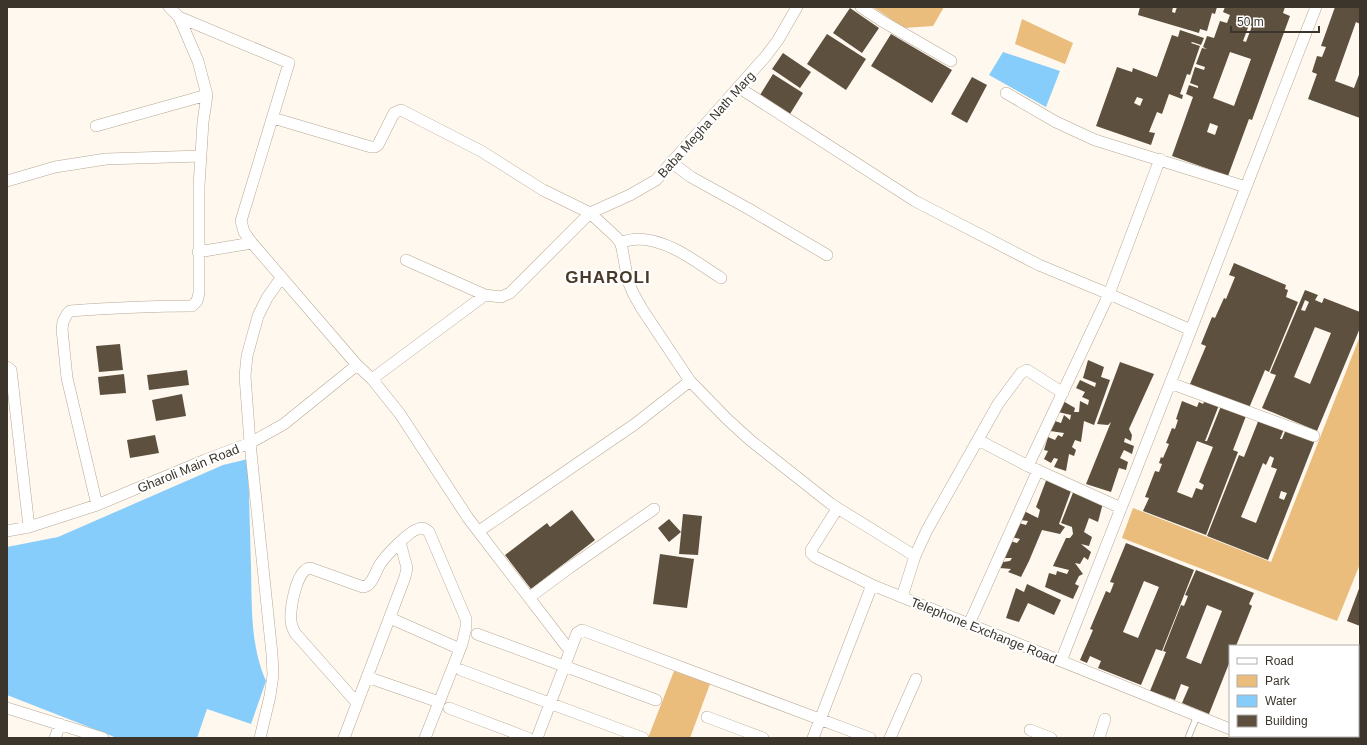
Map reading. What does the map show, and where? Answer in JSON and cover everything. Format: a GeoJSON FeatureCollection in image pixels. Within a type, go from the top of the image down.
{"type":"FeatureCollection","features":[{"type":"Feature","properties":{"kind":"street"},"geometry":{"type":"LineString","coordinates":[[97,505],[67,378],[63,322],[70,311],[151,306],[192,306],[197,301],[199,293],[199,186],[203,122],[207,95],[198,61],[179,17],[170,7]]}},
{"type":"Feature","properties":{"kind":"street","name":"Baba Megha Nath Marg"},"geometry":{"type":"LineString","coordinates":[[484,295],[501,297],[510,293],[590,213],[656,180],[774,46],[797,7]]}},
{"type":"Feature","properties":{"kind":"street"},"geometry":{"type":"LineString","coordinates":[[861,7],[882,21],[951,61]]}},
{"type":"Feature","properties":{"kind":"street"},"geometry":{"type":"LineString","coordinates":[[1061,661],[1316,7]]}},
{"type":"Feature","properties":{"kind":"street"},"geometry":{"type":"LineString","coordinates":[[179,17],[289,62],[241,221],[244,232],[281,278],[357,365],[372,379],[400,414],[468,518],[570,651]]}},
{"type":"Feature","properties":{"kind":"street"},"geometry":{"type":"LineString","coordinates":[[738,87],[915,201],[1039,265],[1191,330]]}},
{"type":"Feature","properties":{"kind":"street"},"geometry":{"type":"LineString","coordinates":[[1006,93],[1056,122],[1095,140],[1246,187]]}},
{"type":"Feature","properties":{"kind":"street"},"geometry":{"type":"LineString","coordinates":[[96,126],[207,95]]}},
{"type":"Feature","properties":{"kind":"street"},"geometry":{"type":"LineString","coordinates":[[273,118],[375,147],[378,145],[394,113],[397,110],[401,110],[481,151],[544,190],[590,213],[620,242],[628,281],[633,293],[690,381],[750,440],[837,509],[915,556]]}},
{"type":"Feature","properties":{"kind":"street"},"geometry":{"type":"LineString","coordinates":[[7,181],[55,167],[106,159],[201,156]]}},
{"type":"Feature","properties":{"kind":"street"},"geometry":{"type":"LineString","coordinates":[[969,624],[1063,393],[1109,294],[1160,159]]}},
{"type":"Feature","properties":{"kind":"street"},"geometry":{"type":"LineString","coordinates":[[671,162],[691,177],[827,255]]}},
{"type":"Feature","properties":{"kind":"street"},"geometry":{"type":"LineString","coordinates":[[620,242],[638,239],[656,242],[673,248],[721,278]]}},
{"type":"Feature","properties":{"kind":"street"},"geometry":{"type":"LineString","coordinates":[[198,252],[252,243]]}},
{"type":"Feature","properties":{"kind":"street"},"geometry":{"type":"LineString","coordinates":[[372,379],[484,295],[406,260]]}},
{"type":"Feature","properties":{"kind":"street","name":"Gharoli Main Road"},"geometry":{"type":"LineString","coordinates":[[7,531],[29,527],[97,505],[250,442],[246,376],[247,356],[258,316],[267,298],[281,278]]}},
{"type":"Feature","properties":{"kind":"street"},"geometry":{"type":"LineString","coordinates":[[260,738],[270,696],[273,675],[250,442],[284,424],[357,365]]}},
{"type":"Feature","properties":{"kind":"street"},"geometry":{"type":"LineString","coordinates":[[7,367],[11,370],[29,527]]}},
{"type":"Feature","properties":{"kind":"street"},"geometry":{"type":"LineString","coordinates":[[902,597],[915,556],[927,530],[998,404],[1024,371],[1027,370],[1063,393]]}},
{"type":"Feature","properties":{"kind":"street"},"geometry":{"type":"LineString","coordinates":[[479,531],[634,424],[690,381]]}},
{"type":"Feature","properties":{"kind":"street"},"geometry":{"type":"LineString","coordinates":[[1170,383],[1314,436]]}},
{"type":"Feature","properties":{"kind":"street"},"geometry":{"type":"LineString","coordinates":[[978,440],[1033,468],[1121,508]]}},
{"type":"Feature","properties":{"kind":"street"},"geometry":{"type":"LineString","coordinates":[[530,597],[654,509]]}},
{"type":"Feature","properties":{"kind":"street","name":"Telephone Exchange Road"},"geometry":{"type":"LineString","coordinates":[[837,509],[811,550],[814,557],[872,585],[1229,729]]}},
{"type":"Feature","properties":{"kind":"street"},"geometry":{"type":"LineString","coordinates":[[357,703],[295,633],[291,623],[291,608],[299,579],[303,572],[308,568],[316,569],[366,587],[370,584],[379,564],[400,542],[416,529],[425,529],[429,532],[466,619],[466,627],[460,649],[425,738]]}},
{"type":"Feature","properties":{"kind":"street"},"geometry":{"type":"LineString","coordinates":[[344,738],[406,573],[407,568],[400,542]]}},
{"type":"Feature","properties":{"kind":"street"},"geometry":{"type":"LineString","coordinates":[[813,738],[872,585]]}},
{"type":"Feature","properties":{"kind":"street"},"geometry":{"type":"LineString","coordinates":[[390,618],[460,649]]}},
{"type":"Feature","properties":{"kind":"street"},"geometry":{"type":"LineString","coordinates":[[537,738],[577,633],[582,630],[870,738]]}},
{"type":"Feature","properties":{"kind":"street"},"geometry":{"type":"LineString","coordinates":[[477,634],[656,700]]}},
{"type":"Feature","properties":{"kind":"street"},"geometry":{"type":"LineString","coordinates":[[461,670],[643,738]]}},
{"type":"Feature","properties":{"kind":"street"},"geometry":{"type":"LineString","coordinates":[[367,677],[439,702]]}},
{"type":"Feature","properties":{"kind":"street"},"geometry":{"type":"LineString","coordinates":[[890,738],[916,678]]}},
{"type":"Feature","properties":{"kind":"street"},"geometry":{"type":"LineString","coordinates":[[7,708],[103,738]]}},
{"type":"Feature","properties":{"kind":"street"},"geometry":{"type":"LineString","coordinates":[[449,708],[528,738]]}},
{"type":"Feature","properties":{"kind":"street"},"geometry":{"type":"LineString","coordinates":[[707,717],[763,738]]}},
{"type":"Feature","properties":{"kind":"street"},"geometry":{"type":"LineString","coordinates":[[1099,738],[1105,719]]}},
{"type":"Feature","properties":{"kind":"street"},"geometry":{"type":"LineString","coordinates":[[55,738],[60,724]]}},
{"type":"Feature","properties":{"kind":"street"},"geometry":{"type":"LineString","coordinates":[[1030,730],[1051,738]]}},
{"type":"Feature","properties":{"kind":"lane"},"geometry":{"type":"LineString","coordinates":[[1188,738],[1197,716]]}},
{"type":"Feature","properties":{"kind":"green space"},"geometry":{"type":"Polygon","coordinates":[[[873,7],[944,7],[933,26],[904,28],[873,7]]]}},
{"type":"Feature","properties":{"kind":"green space"},"geometry":{"type":"Polygon","coordinates":[[[1022,19],[1073,43],[1065,64],[1015,44],[1022,19]]]}},
{"type":"Feature","properties":{"kind":"green space"},"geometry":{"type":"Polygon","coordinates":[[[1360,336],[1360,564],[1337,621],[1122,538],[1133,508],[1271,562],[1360,336]]]}},
{"type":"Feature","properties":{"kind":"green space"},"geometry":{"type":"Polygon","coordinates":[[[674,671],[710,684],[690,738],[648,738],[674,671]]]}},
{"type":"Feature","properties":{"kind":"water"},"geometry":{"type":"Polygon","coordinates":[[[1003,52],[1060,71],[1046,107],[989,75],[1003,52]]]}},
{"type":"Feature","properties":{"kind":"water"},"geometry":{"type":"Polygon","coordinates":[[[248,459],[254,639],[266,681],[251,724],[207,709],[197,738],[117,738],[7,695],[7,547],[58,537],[223,465],[248,459]]]}},
{"type":"Feature","properties":{"kind":"building"},"geometry":{"type":"Polygon","coordinates":[[[1140,7],[1173,7],[1172,12],[1175,13],[1177,7],[1217,7],[1215,14],[1212,13],[1207,31],[1200,29],[1199,33],[1138,15],[1140,7]]]}},
{"type":"Feature","properties":{"kind":"building"},"geometry":{"type":"Polygon","coordinates":[[[1225,7],[1285,7],[1283,13],[1290,16],[1252,120],[1249,119],[1228,176],[1172,156],[1193,97],[1186,94],[1189,85],[1198,88],[1198,86],[1190,83],[1195,67],[1204,70],[1205,67],[1196,64],[1202,48],[1207,49],[1203,47],[1207,36],[1214,38],[1220,21],[1227,23],[1230,15],[1223,12],[1225,7]],[[1249,25],[1243,41],[1246,42],[1252,26],[1249,25]],[[1230,52],[1213,98],[1234,106],[1251,59],[1230,52]],[[1210,123],[1207,132],[1215,135],[1218,126],[1210,123]]]}},
{"type":"Feature","properties":{"kind":"building"},"geometry":{"type":"Polygon","coordinates":[[[1335,7],[1360,7],[1360,24],[1356,22],[1335,81],[1354,88],[1360,72],[1360,118],[1308,99],[1317,74],[1312,72],[1317,56],[1322,57],[1326,47],[1321,46],[1335,7]]]}},
{"type":"Feature","properties":{"kind":"building"},"geometry":{"type":"Polygon","coordinates":[[[850,8],[879,28],[862,53],[833,33],[850,8]]]}},
{"type":"Feature","properties":{"kind":"building"},"geometry":{"type":"Polygon","coordinates":[[[1180,30],[1204,38],[1201,45],[1191,43],[1200,46],[1190,75],[1187,74],[1180,94],[1183,95],[1182,99],[1169,94],[1162,114],[1157,112],[1149,132],[1155,133],[1151,145],[1096,126],[1117,67],[1132,72],[1133,68],[1157,77],[1172,35],[1178,37],[1180,30]],[[1137,97],[1134,103],[1140,106],[1143,99],[1137,97]]]}},
{"type":"Feature","properties":{"kind":"building"},"geometry":{"type":"Polygon","coordinates":[[[827,34],[866,59],[846,90],[807,64],[827,34]]]}},
{"type":"Feature","properties":{"kind":"building"},"geometry":{"type":"Polygon","coordinates":[[[891,34],[952,70],[932,103],[871,66],[891,34]]]}},
{"type":"Feature","properties":{"kind":"building"},"geometry":{"type":"Polygon","coordinates":[[[783,53],[811,72],[800,88],[772,69],[783,53]]]}},
{"type":"Feature","properties":{"kind":"building"},"geometry":{"type":"Polygon","coordinates":[[[773,74],[803,93],[790,114],[760,95],[773,74]]]}},
{"type":"Feature","properties":{"kind":"building"},"geometry":{"type":"Polygon","coordinates":[[[972,77],[987,85],[967,123],[951,114],[972,77]]]}},
{"type":"Feature","properties":{"kind":"building"},"geometry":{"type":"Polygon","coordinates":[[[1234,263],[1286,285],[1285,289],[1288,290],[1286,297],[1298,302],[1269,372],[1265,370],[1249,408],[1190,384],[1206,346],[1201,344],[1212,317],[1215,318],[1224,298],[1226,299],[1235,277],[1229,275],[1234,263]]]}},
{"type":"Feature","properties":{"kind":"building"},"geometry":{"type":"Polygon","coordinates":[[[1305,290],[1318,295],[1315,300],[1322,303],[1324,298],[1360,312],[1360,328],[1317,431],[1262,408],[1276,375],[1270,373],[1305,290]],[[1305,300],[1301,310],[1305,311],[1309,302],[1305,300]],[[1315,327],[1294,377],[1310,384],[1331,333],[1315,327]]]}},
{"type":"Feature","properties":{"kind":"building"},"geometry":{"type":"Polygon","coordinates":[[[120,344],[123,370],[99,372],[96,346],[120,344]]]}},
{"type":"Feature","properties":{"kind":"building"},"geometry":{"type":"Polygon","coordinates":[[[1088,360],[1104,367],[1101,377],[1110,380],[1094,425],[1084,421],[1081,442],[1075,440],[1072,447],[1076,450],[1074,456],[1069,454],[1066,471],[1054,467],[1058,459],[1054,458],[1051,463],[1044,459],[1048,451],[1044,450],[1048,437],[1055,440],[1058,435],[1062,437],[1064,433],[1050,431],[1055,421],[1061,423],[1064,415],[1070,420],[1071,415],[1058,412],[1063,401],[1075,408],[1074,412],[1079,412],[1080,401],[1088,405],[1089,400],[1082,397],[1085,392],[1076,388],[1080,380],[1095,387],[1096,383],[1083,378],[1088,360]]]}},
{"type":"Feature","properties":{"kind":"building"},"geometry":{"type":"Polygon","coordinates":[[[1120,362],[1154,374],[1129,429],[1132,435],[1131,441],[1125,438],[1124,442],[1134,446],[1132,454],[1124,450],[1120,458],[1128,462],[1126,470],[1119,468],[1111,492],[1086,484],[1111,422],[1108,425],[1097,424],[1120,362]]]}},
{"type":"Feature","properties":{"kind":"building"},"geometry":{"type":"Polygon","coordinates":[[[187,370],[189,385],[149,390],[147,375],[187,370]]]}},
{"type":"Feature","properties":{"kind":"building"},"geometry":{"type":"Polygon","coordinates":[[[124,374],[126,393],[100,395],[98,377],[124,374]]]}},
{"type":"Feature","properties":{"kind":"building"},"geometry":{"type":"Polygon","coordinates":[[[182,394],[186,416],[156,421],[152,400],[182,394]]]}},
{"type":"Feature","properties":{"kind":"building"},"geometry":{"type":"Polygon","coordinates":[[[1205,400],[1219,405],[1205,441],[1207,441],[1221,406],[1246,416],[1233,450],[1238,452],[1206,535],[1143,511],[1149,498],[1145,497],[1155,471],[1159,472],[1162,464],[1159,463],[1161,457],[1163,458],[1169,444],[1166,443],[1172,428],[1175,429],[1178,420],[1176,419],[1182,401],[1197,407],[1199,402],[1203,404],[1205,400]],[[1197,441],[1177,492],[1192,498],[1196,488],[1202,490],[1204,485],[1199,482],[1213,447],[1197,441]]]}},
{"type":"Feature","properties":{"kind":"building"},"geometry":{"type":"Polygon","coordinates":[[[1259,419],[1284,429],[1280,439],[1282,439],[1286,429],[1315,440],[1268,560],[1207,536],[1239,455],[1244,457],[1259,419]],[[1270,456],[1266,465],[1263,463],[1241,517],[1256,523],[1277,469],[1271,467],[1274,458],[1270,456]],[[1281,491],[1279,498],[1284,500],[1287,493],[1281,491]]]}},
{"type":"Feature","properties":{"kind":"building"},"geometry":{"type":"Polygon","coordinates":[[[155,435],[159,453],[130,458],[127,440],[155,435]]]}},
{"type":"Feature","properties":{"kind":"building"},"geometry":{"type":"Polygon","coordinates":[[[1047,478],[1071,491],[1059,524],[1065,527],[1060,534],[1042,530],[1021,577],[1008,572],[1011,569],[1000,568],[1003,562],[1010,561],[1012,558],[1003,558],[1010,541],[1017,543],[1020,539],[1011,537],[1019,523],[1026,525],[1028,521],[1020,520],[1024,511],[1038,518],[1040,510],[1036,507],[1047,478]]]}},
{"type":"Feature","properties":{"kind":"building"},"geometry":{"type":"Polygon","coordinates":[[[1074,490],[1103,503],[1098,522],[1089,518],[1084,532],[1092,537],[1089,546],[1081,544],[1091,552],[1088,560],[1084,557],[1080,564],[1075,563],[1083,574],[1079,576],[1075,584],[1079,586],[1073,599],[1045,587],[1049,573],[1056,575],[1057,571],[1067,574],[1069,570],[1053,566],[1066,538],[1070,538],[1073,534],[1072,527],[1061,523],[1074,490]]]}},
{"type":"Feature","properties":{"kind":"building"},"geometry":{"type":"Polygon","coordinates":[[[572,510],[595,540],[531,589],[505,555],[547,523],[550,527],[572,510]]]}},
{"type":"Feature","properties":{"kind":"building"},"geometry":{"type":"Polygon","coordinates":[[[683,514],[702,516],[698,555],[679,554],[683,514]]]}},
{"type":"Feature","properties":{"kind":"building"},"geometry":{"type":"Polygon","coordinates":[[[669,519],[681,532],[669,542],[658,528],[669,519]]]}},
{"type":"Feature","properties":{"kind":"building"},"geometry":{"type":"Polygon","coordinates":[[[1126,543],[1194,570],[1162,651],[1156,649],[1141,685],[1098,668],[1101,661],[1090,656],[1087,663],[1080,660],[1093,630],[1090,629],[1106,591],[1110,593],[1114,583],[1110,582],[1126,543]],[[1144,581],[1123,632],[1138,638],[1159,587],[1144,581]]]}},
{"type":"Feature","properties":{"kind":"building"},"geometry":{"type":"Polygon","coordinates":[[[660,554],[694,559],[687,608],[653,604],[660,554]]]}},
{"type":"Feature","properties":{"kind":"building"},"geometry":{"type":"Polygon","coordinates":[[[1196,570],[1254,593],[1249,604],[1252,606],[1236,645],[1229,645],[1229,664],[1209,714],[1182,703],[1189,687],[1181,684],[1175,700],[1150,691],[1166,652],[1163,651],[1181,605],[1184,606],[1188,596],[1185,595],[1196,570]],[[1207,605],[1186,658],[1201,664],[1222,611],[1207,605]]]}},
{"type":"Feature","properties":{"kind":"building"},"geometry":{"type":"Polygon","coordinates":[[[1027,584],[1061,600],[1054,615],[1028,603],[1019,622],[1006,618],[1016,588],[1024,592],[1027,584]]]}},
{"type":"Feature","properties":{"kind":"building"},"geometry":{"type":"Polygon","coordinates":[[[1360,586],[1360,626],[1347,621],[1360,586]]]}},
{"type":"Feature","properties":{"kind":"district","name":"GHAROLI"},"geometry":{"type":"Point","coordinates":[608,277]}}]}
